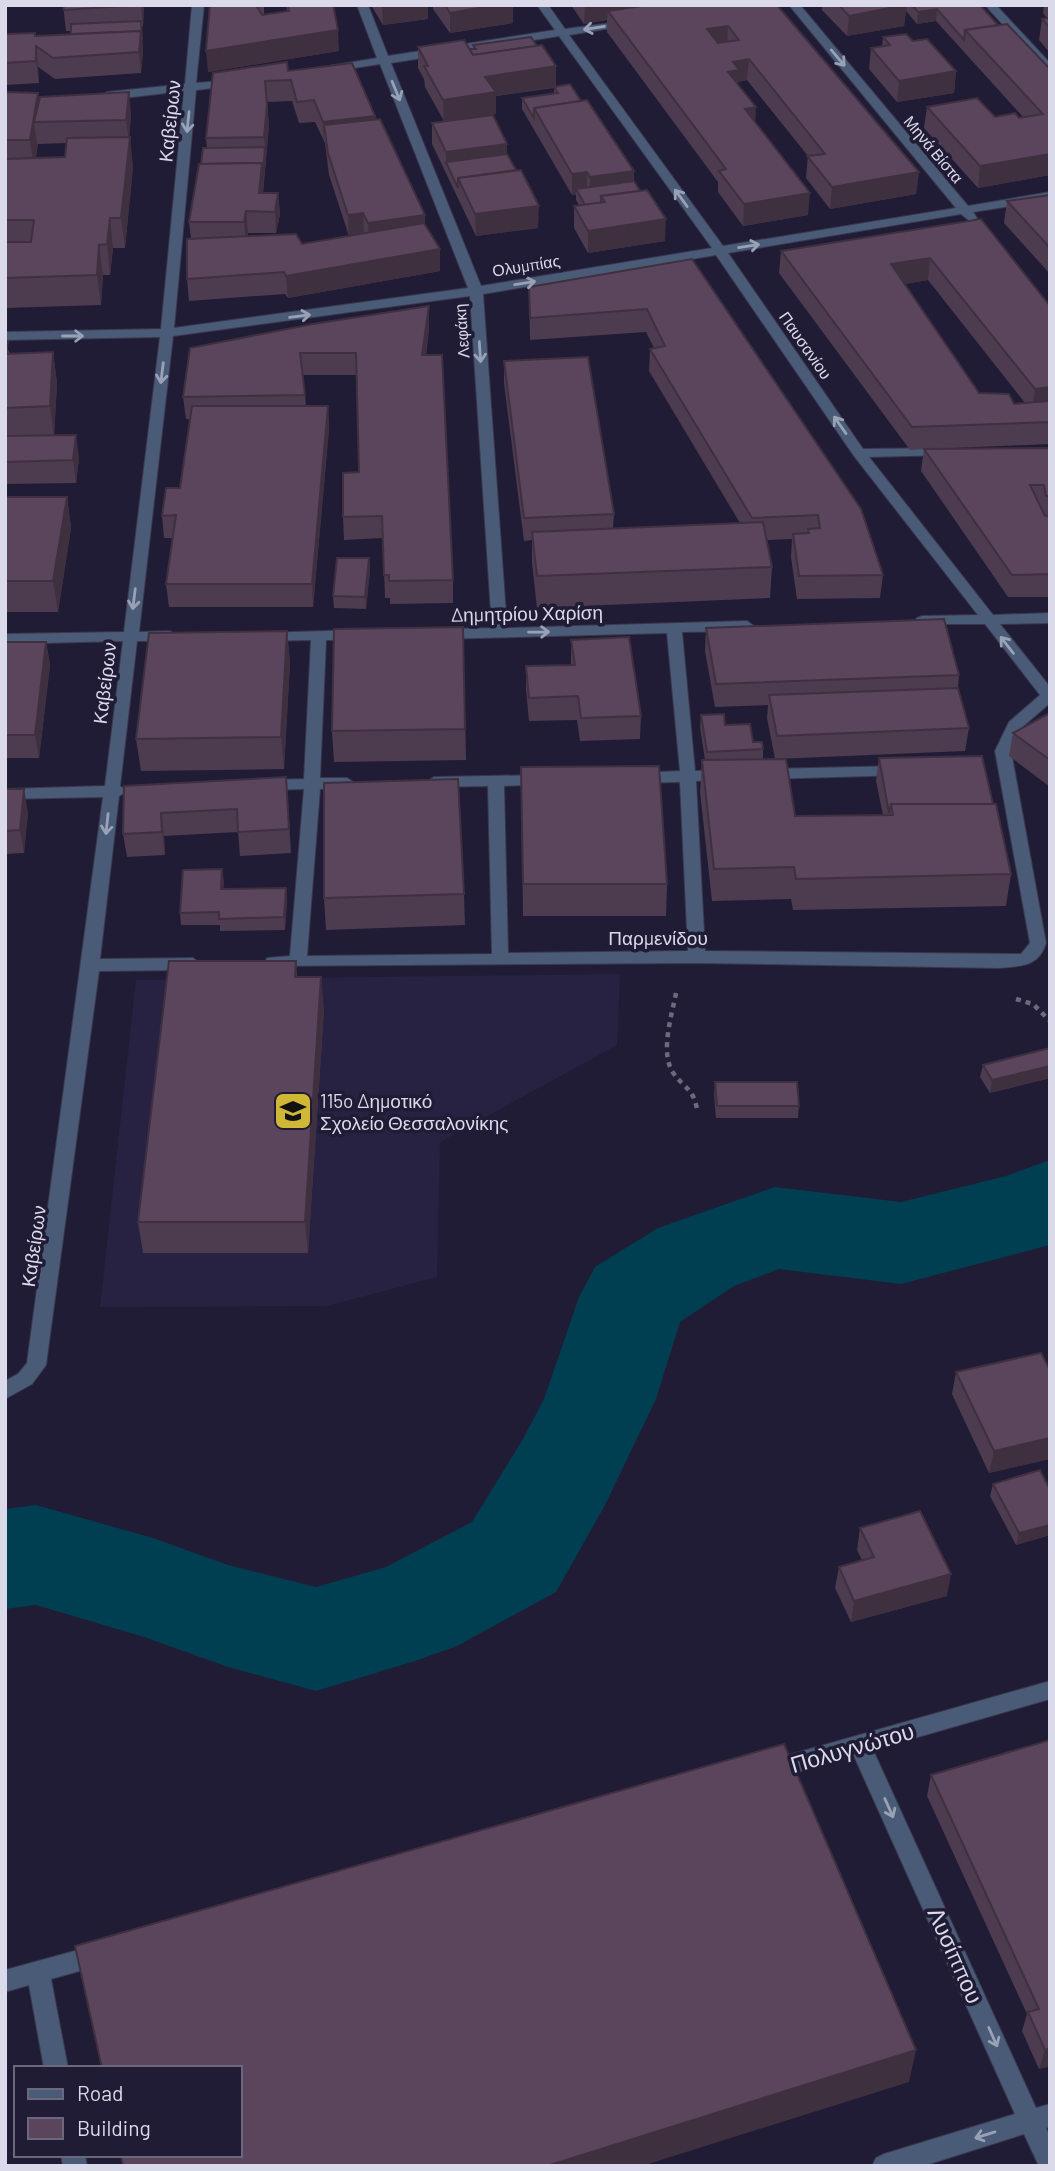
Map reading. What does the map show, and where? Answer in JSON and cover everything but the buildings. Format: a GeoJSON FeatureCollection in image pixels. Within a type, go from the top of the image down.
{"type":"FeatureCollection","features":[{"type":"Feature","properties":{"kind":"street","name":"Καβείρων"},"geometry":{"type":"LineString","coordinates":[[5,1391],[25,1379],[36,1365],[91,965],[167,334],[198,5]]}},
{"type":"Feature","properties":{"kind":"street","name":"Λεφάκη"},"geometry":{"type":"LineString","coordinates":[[362,5],[476,291],[500,633]]}},
{"type":"Feature","properties":{"kind":"street","name":"Παυσανίου"},"geometry":{"type":"LineString","coordinates":[[542,5],[720,251],[859,453],[1049,697]]}},
{"type":"Feature","properties":{"kind":"street","name":"Μηνά Βίστα"},"geometry":{"type":"LineString","coordinates":[[794,5],[982,231]]}},
{"type":"Feature","properties":{"kind":"street"},"geometry":{"type":"LineString","coordinates":[[990,5],[1050,70]]}},
{"type":"Feature","properties":{"kind":"street"},"geometry":{"type":"LineString","coordinates":[[318,71],[641,20]]}},
{"type":"Feature","properties":{"kind":"street"},"geometry":{"type":"LineString","coordinates":[[96,97],[251,80]]}},
{"type":"Feature","properties":{"kind":"street","name":"Ολυμπίας"},"geometry":{"type":"LineString","coordinates":[[5,336],[167,334],[476,291],[1050,195]]}},
{"type":"Feature","properties":{"kind":"street"},"geometry":{"type":"LineString","coordinates":[[859,453],[955,451]]}},
{"type":"Feature","properties":{"kind":"street"},"geometry":{"type":"LineString","coordinates":[[905,622],[1050,618]]}},
{"type":"Feature","properties":{"kind":"street","name":"Δημητρίου Χαρίση"},"geometry":{"type":"LineString","coordinates":[[416,634],[769,626]]}},
{"type":"Feature","properties":{"kind":"street"},"geometry":{"type":"LineString","coordinates":[[674,628],[688,776],[690,958]]}},
{"type":"Feature","properties":{"kind":"street"},"geometry":{"type":"LineString","coordinates":[[252,636],[374,635]]}},
{"type":"Feature","properties":{"kind":"street"},"geometry":{"type":"LineString","coordinates":[[5,639],[185,636]]}},
{"type":"Feature","properties":{"kind":"street"},"geometry":{"type":"LineString","coordinates":[[298,962],[313,784],[319,636]]}},
{"type":"Feature","properties":{"kind":"street","name":"Παρμενίδου"},"geometry":{"type":"LineString","coordinates":[[257,963],[499,958],[1025,960],[1036,948],[1037,938],[998,768],[1010,729],[1049,697]]}},
{"type":"Feature","properties":{"kind":"street"},"geometry":{"type":"LineString","coordinates":[[619,778],[922,770]]}},
{"type":"Feature","properties":{"kind":"street"},"geometry":{"type":"LineString","coordinates":[[417,782],[565,779]]}},
{"type":"Feature","properties":{"kind":"street"},"geometry":{"type":"LineString","coordinates":[[496,781],[499,958]]}},
{"type":"Feature","properties":{"kind":"street"},"geometry":{"type":"LineString","coordinates":[[245,786],[365,783]]}},
{"type":"Feature","properties":{"kind":"street"},"geometry":{"type":"LineString","coordinates":[[5,794],[138,790]]}},
{"type":"Feature","properties":{"kind":"street"},"geometry":{"type":"LineString","coordinates":[[91,965],[215,963]]}},
{"type":"Feature","properties":{"kind":"street","name":"Πολυγνώτου"},"geometry":{"type":"LineString","coordinates":[[752,1775],[1050,1690]]}},
{"type":"Feature","properties":{"kind":"street","name":"Λυσίππου"},"geometry":{"type":"LineString","coordinates":[[860,1746],[1040,2118],[1050,2164]]}},
{"type":"Feature","properties":{"kind":"street"},"geometry":{"type":"LineString","coordinates":[[5,1981],[119,1950]]}},
{"type":"Feature","properties":{"kind":"street"},"geometry":{"type":"LineString","coordinates":[[38,1972],[56,2066]]}},
{"type":"Feature","properties":{"kind":"street"},"geometry":{"type":"LineString","coordinates":[[884,2166],[1040,2118]]}},
{"type":"Feature","properties":{"kind":"path"},"geometry":{"type":"LineString","coordinates":[[690,958],[670,1033],[670,1066],[674,1074],[691,1088],[697,1109]]}},
{"type":"Feature","properties":{"kind":"shaded area"},"geometry":{"type":"Polygon","coordinates":[[[620,974],[617,1045],[440,1142],[437,1277],[327,1306],[100,1307],[136,980],[620,974]]]}},
{"type":"Feature","properties":{"kind":"waterway"},"geometry":{"type":"LineString","coordinates":[[5,1559],[36,1555],[153,1589],[228,1616],[316,1639],[415,1610],[514,1557],[564,1472],[600,1399],[633,1297],[696,1257],[775,1228],[901,1243],[1036,1209],[1050,1200]]}},
{"type":"Feature","properties":{"kind":"place","name":"115o Δημοτικό Σχολείο Θεσσαλονίκης"},"geometry":{"type":"Point","coordinates":[293,1111]}}]}
